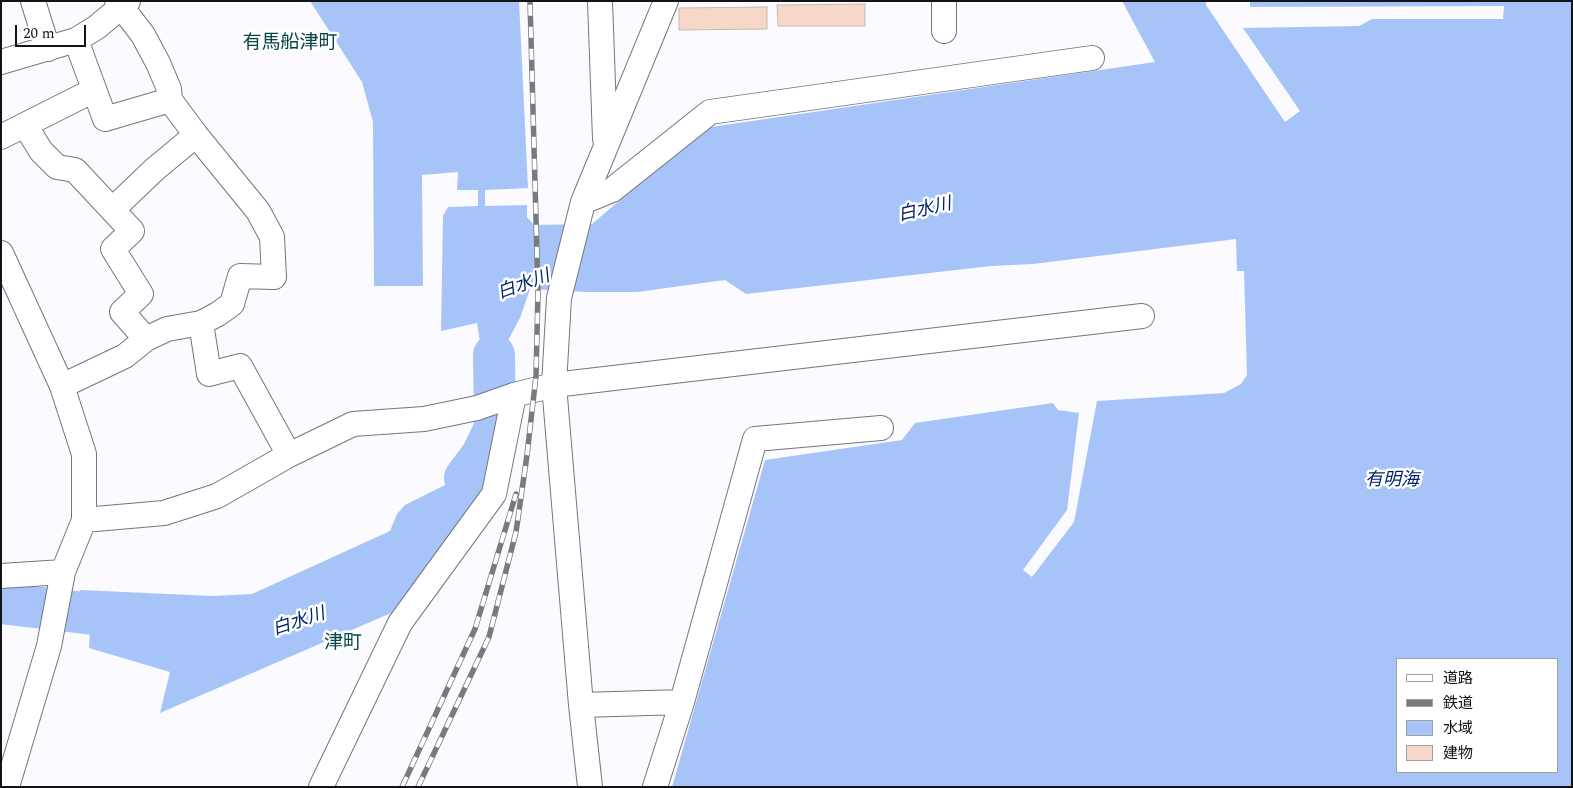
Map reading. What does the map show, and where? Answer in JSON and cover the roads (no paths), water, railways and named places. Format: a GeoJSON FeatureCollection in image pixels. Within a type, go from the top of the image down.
{"type":"FeatureCollection","features":[{"type":"Feature","properties":{"kind":"street"},"geometry":{"type":"LineString","coordinates":[[33,1],[48,49]]}},
{"type":"Feature","properties":{"kind":"street"},"geometry":{"type":"LineString","coordinates":[[600,1],[605,149]]}},
{"type":"Feature","properties":{"kind":"street"},"geometry":{"type":"LineString","coordinates":[[590,787],[581,705],[554,385],[559,298],[580,211],[666,1]]}},
{"type":"Feature","properties":{"kind":"street"},"geometry":{"type":"LineString","coordinates":[[944,1],[944,31]]}},
{"type":"Feature","properties":{"kind":"street"},"geometry":{"type":"LineString","coordinates":[[1,62],[76,40],[97,27],[122,3],[158,63],[169,89],[170,100],[258,211],[272,237],[274,276],[240,276],[232,304],[201,323],[167,329],[146,340],[125,356],[62,386]]}},
{"type":"Feature","properties":{"kind":"street"},"geometry":{"type":"LineString","coordinates":[[76,40],[106,119],[170,100]]}},
{"type":"Feature","properties":{"kind":"street"},"geometry":{"type":"LineString","coordinates":[[580,211],[612,190],[710,112],[1092,58]]}},
{"type":"Feature","properties":{"kind":"street"},"geometry":{"type":"LineString","coordinates":[[1,137],[94,90]]}},
{"type":"Feature","properties":{"kind":"street"},"geometry":{"type":"LineString","coordinates":[[25,125],[41,151],[57,167],[74,170],[132,231],[113,250],[141,294],[122,312],[146,340]]}},
{"type":"Feature","properties":{"kind":"street"},"geometry":{"type":"LineString","coordinates":[[112,210],[155,169],[196,135]]}},
{"type":"Feature","properties":{"kind":"street"},"geometry":{"type":"LineString","coordinates":[[1,253],[62,386],[84,454],[84,520],[62,578],[49,646],[7,787]]}},
{"type":"Feature","properties":{"kind":"street"},"geometry":{"type":"LineString","coordinates":[[84,520],[164,514],[217,496],[289,455],[353,424],[424,419],[476,408],[554,385],[1142,316]]}},
{"type":"Feature","properties":{"kind":"street"},"geometry":{"type":"LineString","coordinates":[[201,323],[209,374],[240,366],[289,455]]}},
{"type":"Feature","properties":{"kind":"street"},"geometry":{"type":"LineString","coordinates":[[321,787],[400,623],[494,494],[512,396]]}},
{"type":"Feature","properties":{"kind":"street"},"geometry":{"type":"LineString","coordinates":[[655,787],[682,702],[755,439],[880,428]]}},
{"type":"Feature","properties":{"kind":"street"},"geometry":{"type":"LineString","coordinates":[[1,576],[62,578]]}},
{"type":"Feature","properties":{"kind":"street"},"geometry":{"type":"LineString","coordinates":[[581,705],[682,702]]}},
{"type":"Feature","properties":{"kind":"water","name":"有明海"},"geometry":{"type":"Polygon","coordinates":[[[310,1],[519,1],[528,188],[485,190],[485,206],[527,205],[527,217],[534,225],[592,224],[704,128],[1155,62],[1122,1],[1206,1],[1206,5],[1285,122],[1300,111],[1243,28],[1359,26],[1372,19],[1503,19],[1504,6],[1250,7],[1250,1],[1572,1],[1572,787],[672,787],[765,460],[902,440],[915,423],[1053,403],[1058,410],[1079,413],[1067,510],[1023,570],[1032,577],[1074,522],[1097,401],[1224,393],[1241,384],[1247,375],[1244,271],[1237,271],[1236,239],[1033,264],[991,266],[746,294],[725,280],[637,292],[530,289],[520,318],[498,359],[503,391],[489,398],[477,323],[441,331],[443,216],[448,207],[478,206],[478,190],[457,190],[458,172],[422,175],[423,286],[374,286],[373,122],[362,82],[310,1]]]}},
{"type":"Feature","properties":{"kind":"water"},"geometry":{"type":"Polygon","coordinates":[[[490,425],[500,431],[483,492],[398,610],[160,713],[170,672],[89,648],[90,626],[71,625],[71,617],[64,616],[66,595],[80,596],[80,590],[212,596],[252,594],[390,531],[397,514],[405,505],[451,482],[490,425]]]}},
{"type":"Feature","properties":{"kind":"waterway","name":"白水川"},"geometry":{"type":"LineString","coordinates":[[465,478],[482,455],[495,428],[494,355]]}},
{"type":"Feature","properties":{"kind":"waterway","name":"白水川"},"geometry":{"type":"LineString","coordinates":[[1,603],[102,615]]}},
{"type":"Feature","properties":{"kind":"railway"},"geometry":{"type":"LineString","coordinates":[[418,787],[489,637],[516,532],[527,455],[536,376],[538,292],[530,1]]}},
{"type":"Feature","properties":{"kind":"railway"},"geometry":{"type":"LineString","coordinates":[[402,787],[475,629],[516,494]]}},
{"type":"Feature","properties":{"kind":"district","name":"有馬船津町"},"geometry":{"type":"Point","coordinates":[290,44]}},
{"type":"Feature","properties":{"kind":"district","name":"津町"},"geometry":{"type":"Point","coordinates":[343,644]}}]}
